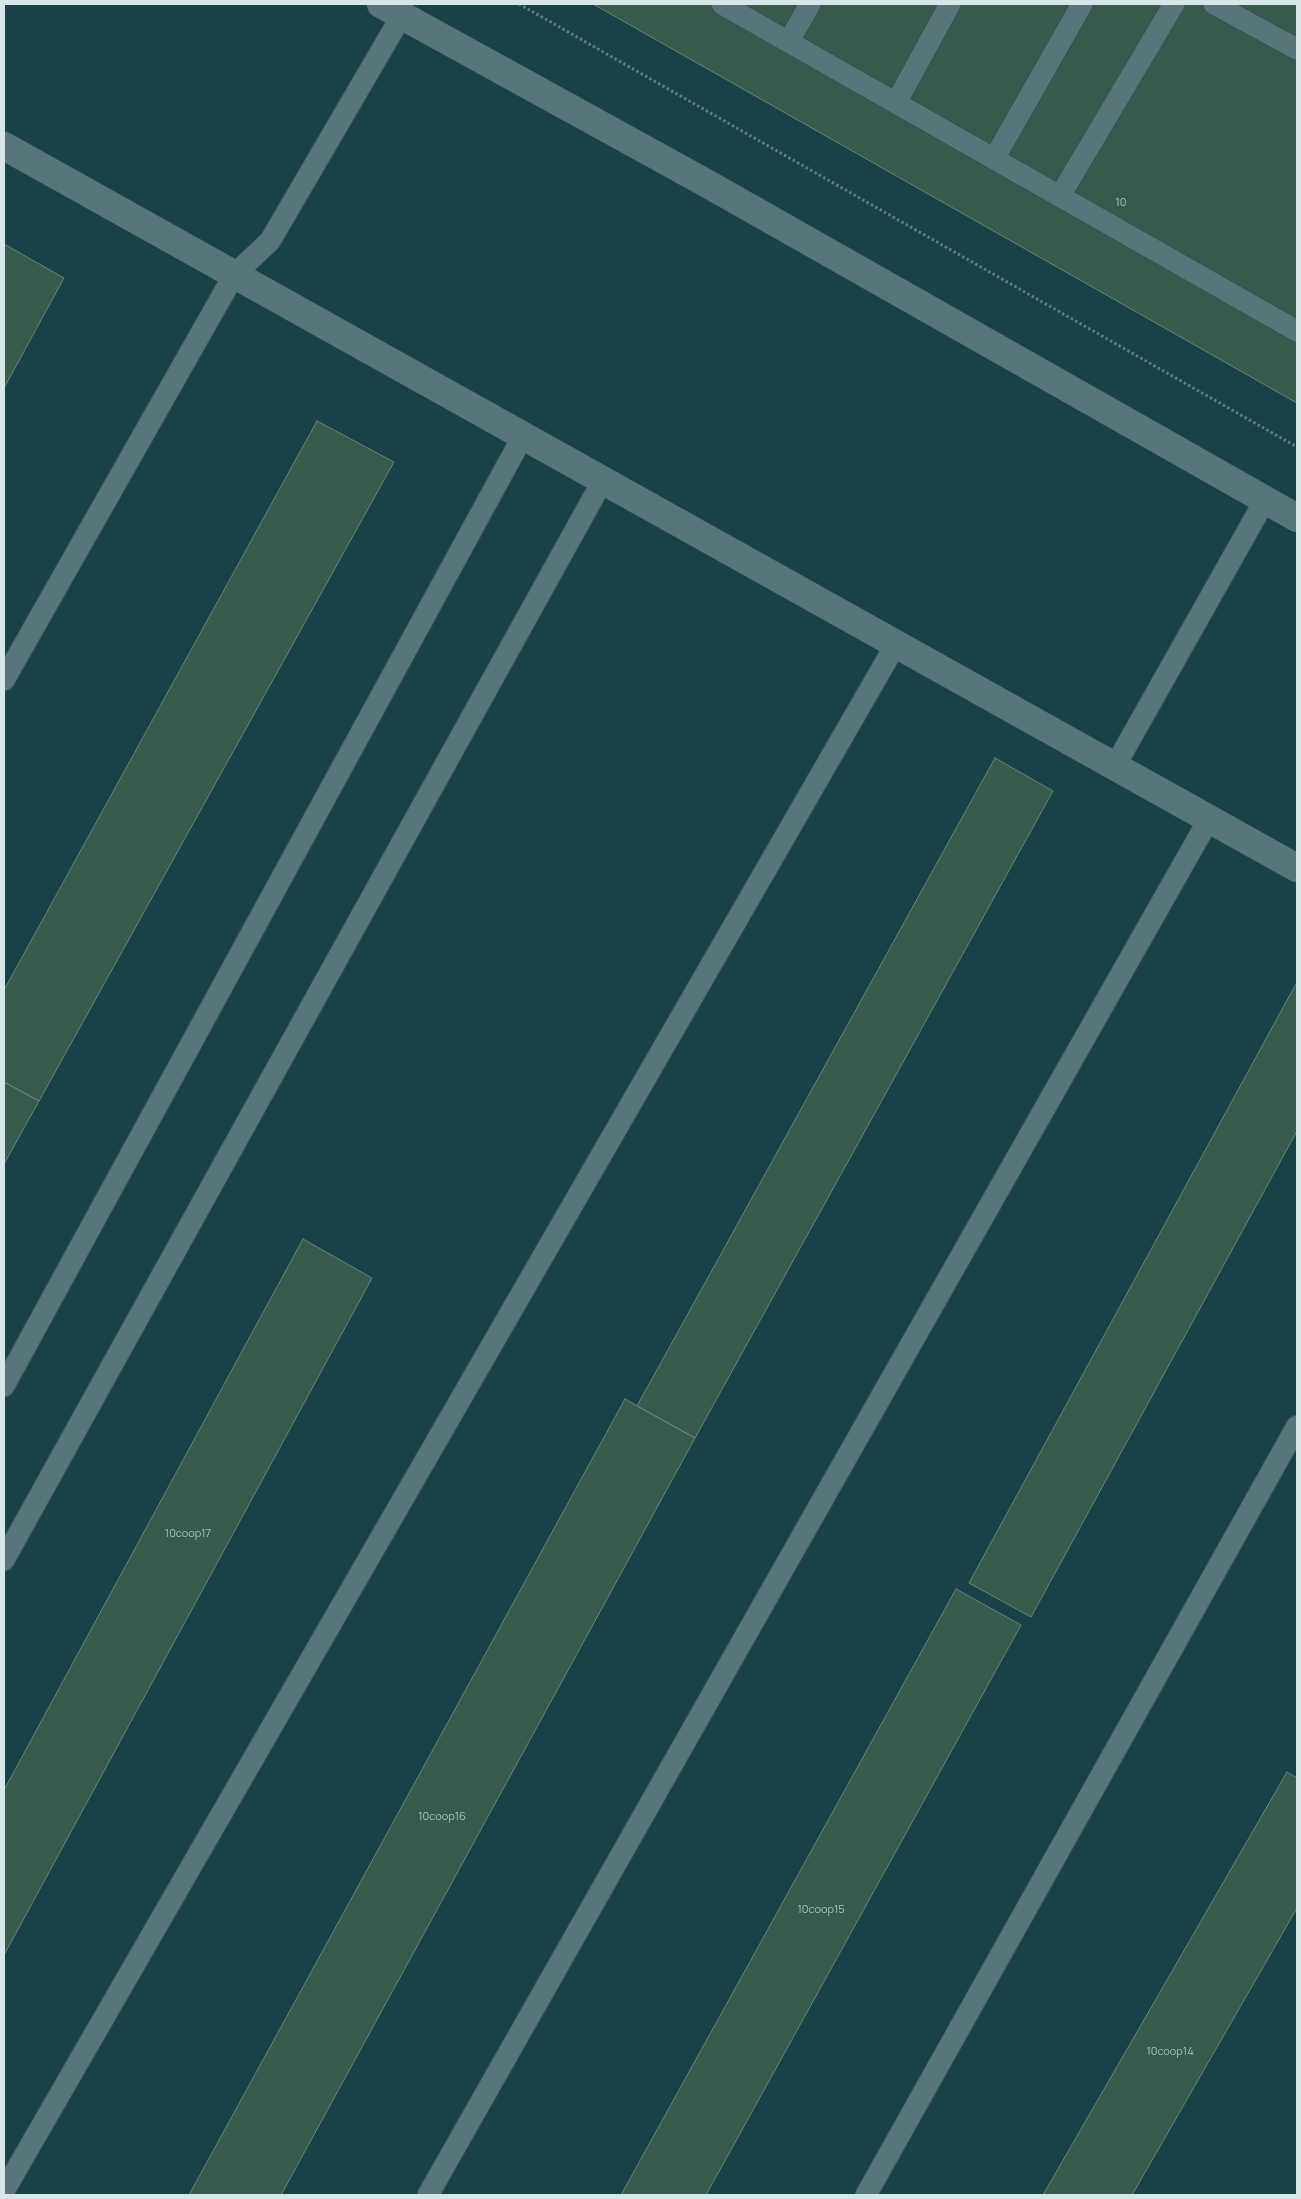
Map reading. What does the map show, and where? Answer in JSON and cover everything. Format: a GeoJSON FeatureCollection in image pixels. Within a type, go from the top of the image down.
{"type":"FeatureCollection","features":[{"type":"Feature","properties":{"kind":"street"},"geometry":{"type":"LineString","coordinates":[[392,9],[706,183],[1297,518]]}},
{"type":"Feature","properties":{"kind":"street"},"geometry":{"type":"LineString","coordinates":[[4,146],[1297,868]]}},
{"type":"Feature","properties":{"kind":"lane"},"geometry":{"type":"LineString","coordinates":[[722,4],[1060,196],[1295,323]]}},
{"type":"Feature","properties":{"kind":"lane"},"geometry":{"type":"LineString","coordinates":[[789,41],[810,4]]}},
{"type":"Feature","properties":{"kind":"lane"},"geometry":{"type":"LineString","coordinates":[[896,103],[950,4]]}},
{"type":"Feature","properties":{"kind":"lane"},"geometry":{"type":"LineString","coordinates":[[994,158],[1082,4]]}},
{"type":"Feature","properties":{"kind":"lane"},"geometry":{"type":"LineString","coordinates":[[1060,196],[1174,4]]}},
{"type":"Feature","properties":{"kind":"lane"},"geometry":{"type":"LineString","coordinates":[[1214,4],[1297,50]]}},
{"type":"Feature","properties":{"kind":"lane"},"geometry":{"type":"LineString","coordinates":[[4,680],[234,275],[270,241],[392,9]]}},
{"type":"Feature","properties":{"kind":"lane"},"geometry":{"type":"LineString","coordinates":[[4,1386],[523,436]]}},
{"type":"Feature","properties":{"kind":"lane"},"geometry":{"type":"LineString","coordinates":[[4,1560],[602,480]]}},
{"type":"Feature","properties":{"kind":"lane"},"geometry":{"type":"LineString","coordinates":[[1116,766],[1265,500]]}},
{"type":"Feature","properties":{"kind":"lane"},"geometry":{"type":"LineString","coordinates":[[4,2191],[896,644]]}},
{"type":"Feature","properties":{"kind":"lane"},"geometry":{"type":"LineString","coordinates":[[428,2195],[1209,819]]}},
{"type":"Feature","properties":{"kind":"lane"},"geometry":{"type":"LineString","coordinates":[[866,2195],[1297,1426]]}},
{"type":"Feature","properties":{"kind":"path"},"geometry":{"type":"LineString","coordinates":[[519,4],[1297,447]]}},
{"type":"Feature","properties":{"kind":"shaded area"},"geometry":{"type":"Polygon","coordinates":[[[4,4],[1297,4],[1297,2195],[4,2195],[4,4]]]}},
{"type":"Feature","properties":{"kind":"building"},"geometry":{"type":"Polygon","coordinates":[[[593,4],[1297,4],[1297,403],[593,4]]]}},
{"type":"Feature","properties":{"kind":"building"},"geometry":{"type":"Polygon","coordinates":[[[4,244],[64,278],[4,388],[4,244]]]}},
{"type":"Feature","properties":{"kind":"building"},"geometry":{"type":"Polygon","coordinates":[[[317,421],[394,462],[39,1101],[4,1082],[4,990],[317,421]]]}},
{"type":"Feature","properties":{"kind":"building"},"geometry":{"type":"Polygon","coordinates":[[[995,758],[1053,791],[695,1438],[637,1406],[995,758]]]}},
{"type":"Feature","properties":{"kind":"building"},"geometry":{"type":"Polygon","coordinates":[[[1297,982],[1297,1131],[1031,1617],[969,1583],[1297,982]]]}},
{"type":"Feature","properties":{"kind":"building"},"geometry":{"type":"Polygon","coordinates":[[[4,1082],[39,1101],[4,1164],[4,1082]]]}},
{"type":"Feature","properties":{"kind":"building"},"geometry":{"type":"Polygon","coordinates":[[[303,1239],[372,1278],[4,1955],[4,1790],[303,1239]]]}},
{"type":"Feature","properties":{"kind":"building"},"geometry":{"type":"Polygon","coordinates":[[[625,1399],[695,1438],[281,2195],[189,2195],[625,1399]]]}},
{"type":"Feature","properties":{"kind":"building"},"geometry":{"type":"Polygon","coordinates":[[[956,1589],[1021,1625],[706,2195],[621,2195],[956,1589]]]}},
{"type":"Feature","properties":{"kind":"building"},"geometry":{"type":"Polygon","coordinates":[[[1287,1772],[1297,1778],[1297,1908],[1132,2195],[1043,2195],[1287,1772]]]}}]}
